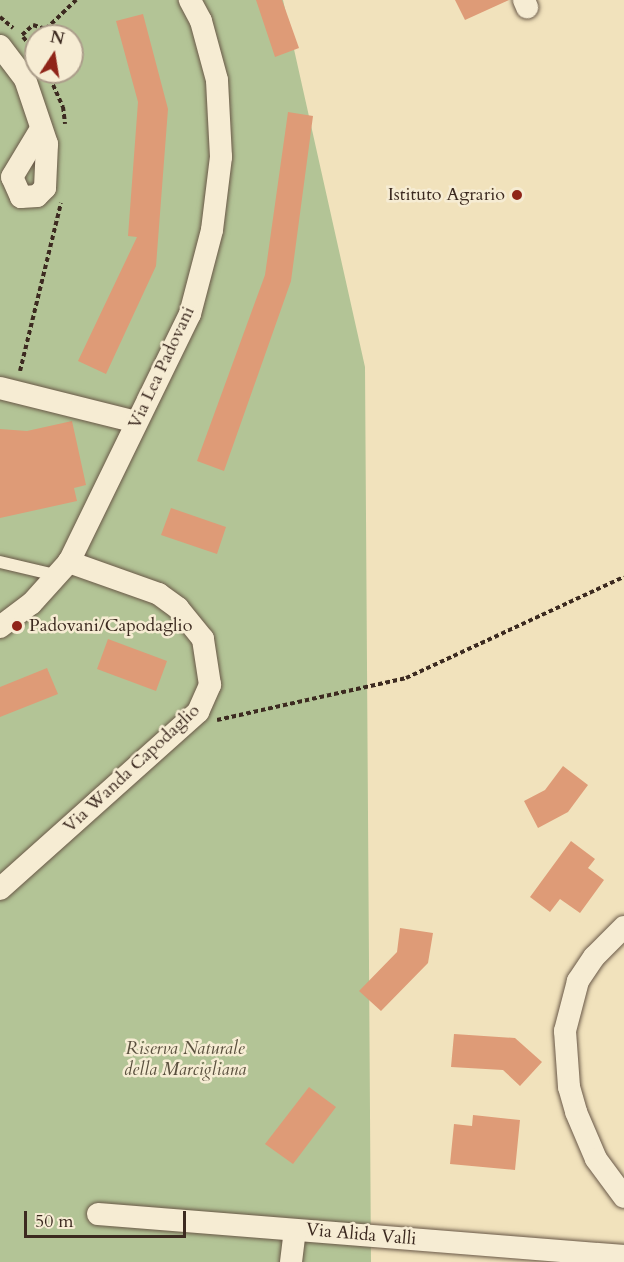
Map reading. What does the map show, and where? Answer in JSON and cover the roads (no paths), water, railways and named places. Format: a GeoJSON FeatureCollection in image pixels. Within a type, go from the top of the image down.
{"type":"FeatureCollection","features":[{"type":"Feature","properties":{"kind":"street","name":"Via Lea Padovani"},"geometry":{"type":"LineString","coordinates":[[0,627],[64,569],[190,314],[214,219],[221,158],[217,80],[190,0]]}},
{"type":"Feature","properties":{"kind":"street"},"geometry":{"type":"LineString","coordinates":[[0,46],[25,79],[41,129]]}},
{"type":"Feature","properties":{"kind":"street"},"geometry":{"type":"LineString","coordinates":[[7,390],[136,423]]}},
{"type":"Feature","properties":{"kind":"street","name":"Via Wanda Capodaglio"},"geometry":{"type":"LineString","coordinates":[[0,889],[198,712],[210,685],[203,639],[178,608],[137,585],[64,569]]}},
{"type":"Feature","properties":{"kind":"street"},"geometry":{"type":"LineString","coordinates":[[624,927],[594,957],[578,981],[565,1031],[569,1087],[576,1112],[596,1159],[624,1197]]}},
{"type":"Feature","properties":{"kind":"street","name":"Via Alida Valli"},"geometry":{"type":"LineString","coordinates":[[98,1214],[624,1256]]}},
{"type":"Feature","properties":{"kind":"street"},"geometry":{"type":"LineString","coordinates":[[291,1262],[295,1230]]}},
{"type":"Feature","properties":{"kind":"lane"},"geometry":{"type":"LineString","coordinates":[[0,562],[64,569]]}},
{"type":"Feature","properties":{"kind":"place","name":"Istituto Agrario"},"geometry":{"type":"Point","coordinates":[517,195]}},
{"type":"Feature","properties":{"kind":"place","name":"Padovani/Capodaglio"},"geometry":{"type":"Point","coordinates":[17,626]}},
{"type":"Feature","properties":{"kind":"park label","name":"Riserva Naturale della Marcigliana"},"geometry":{"type":"Point","coordinates":[185,1060]}}]}
